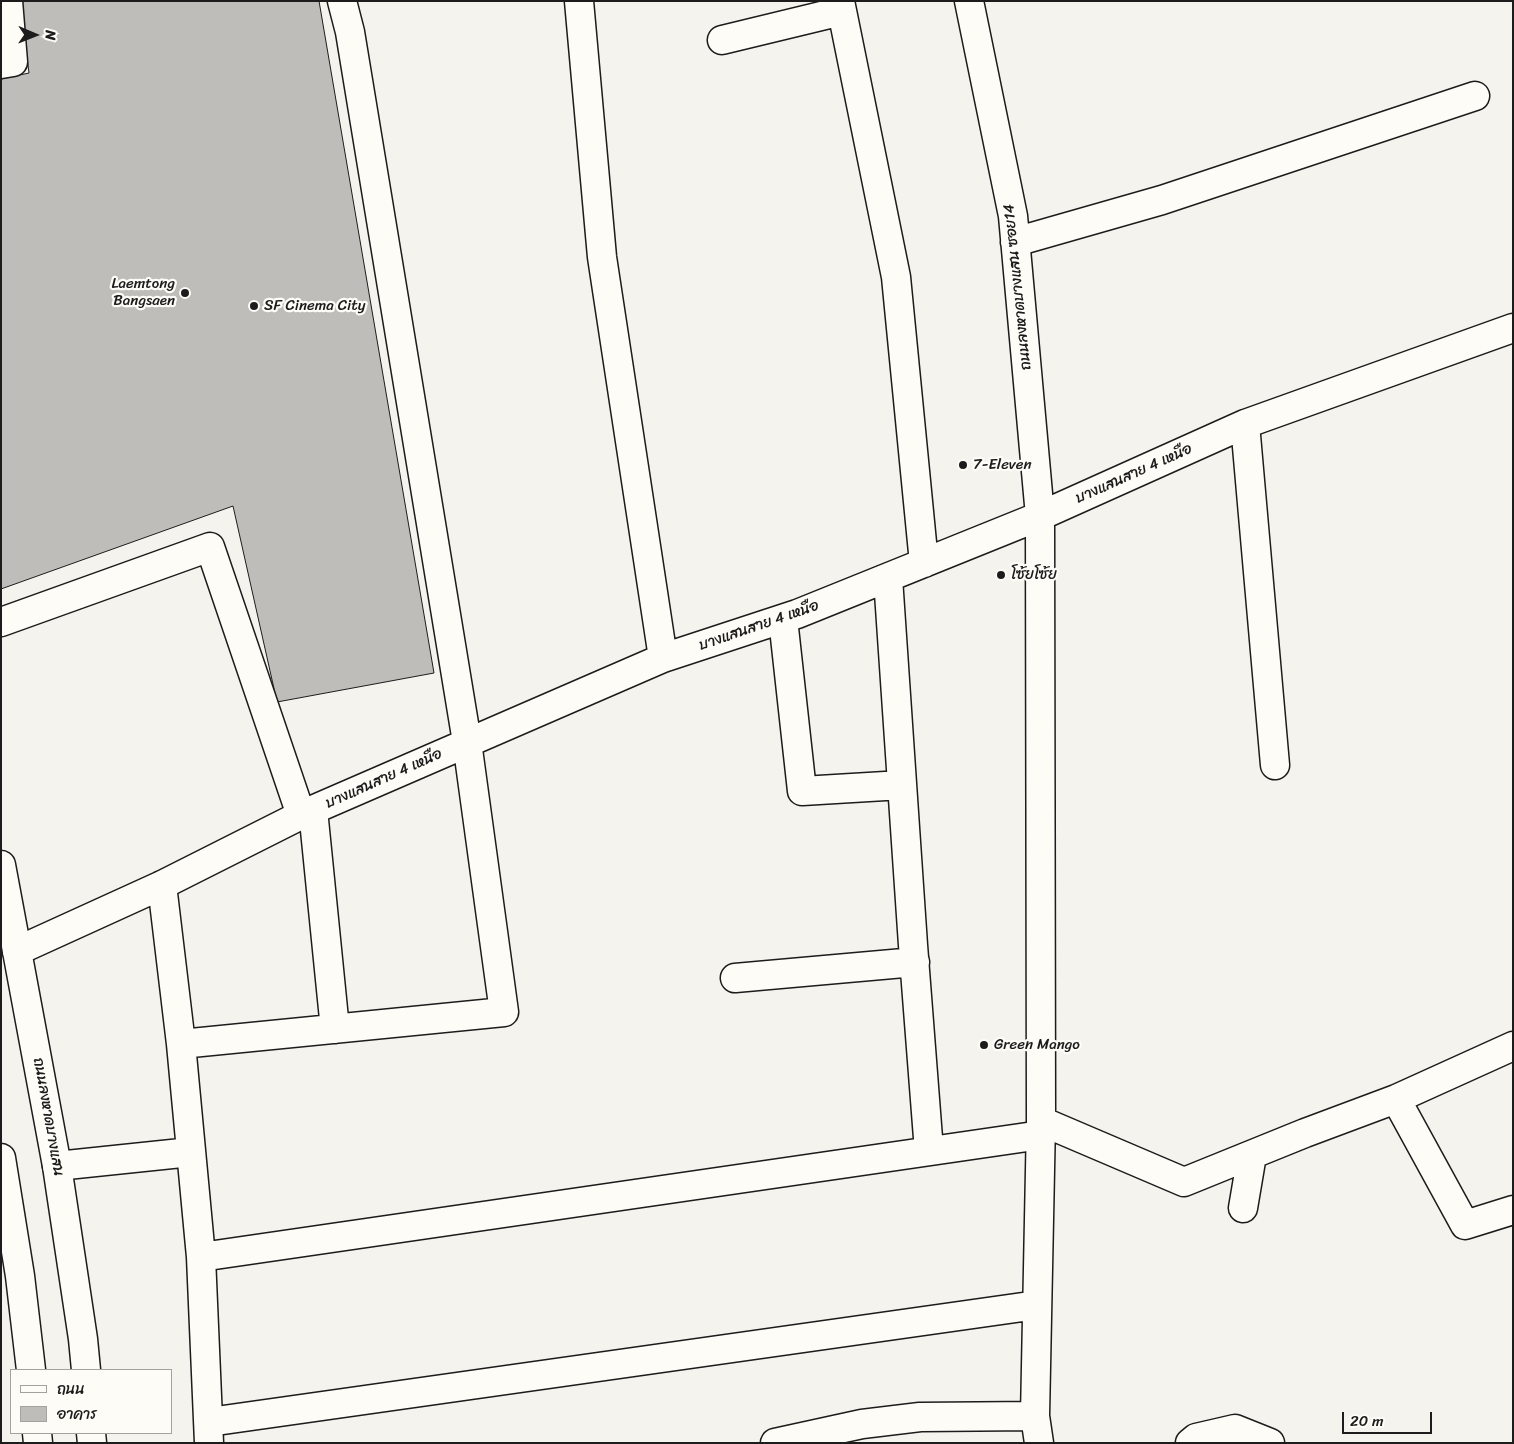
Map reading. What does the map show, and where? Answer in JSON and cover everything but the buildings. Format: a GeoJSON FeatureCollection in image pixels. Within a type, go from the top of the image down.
{"type":"FeatureCollection","features":[{"type":"Feature","properties":{"kind":"street"},"geometry":{"type":"LineString","coordinates":[[1,64],[13,62],[8,1]]}},
{"type":"Feature","properties":{"kind":"street"},"geometry":{"type":"LineString","coordinates":[[181,1044],[504,1012],[467,742],[350,32],[342,1]]}},
{"type":"Feature","properties":{"kind":"street"},"geometry":{"type":"LineString","coordinates":[[579,1],[602,257],[663,658]]}},
{"type":"Feature","properties":{"kind":"street","name":"ถนนลงหาดบางแสน ซอย14"},"geometry":{"type":"LineString","coordinates":[[969,1],[1013,216],[1040,516],[1041,1128],[1035,1416],[1039,1443]]}},
{"type":"Feature","properties":{"kind":"street"},"geometry":{"type":"LineString","coordinates":[[722,40],[841,6],[896,277],[924,563]]}},
{"type":"Feature","properties":{"kind":"street"},"geometry":{"type":"LineString","coordinates":[[1015,242],[1162,200],[1475,96]]}},
{"type":"Feature","properties":{"kind":"street","name":"บางแสนสาย 4 เหนือ"},"geometry":{"type":"LineString","coordinates":[[17,951],[162,885],[307,812],[663,658],[783,619],[888,578],[1040,516],[1245,424],[1513,328]]}},
{"type":"Feature","properties":{"kind":"street"},"geometry":{"type":"LineString","coordinates":[[1245,424],[1274,765]]}},
{"type":"Feature","properties":{"kind":"street"},"geometry":{"type":"LineString","coordinates":[[1,622],[210,547],[287,770],[307,812],[335,1029]]}},
{"type":"Feature","properties":{"kind":"street"},"geometry":{"type":"LineString","coordinates":[[888,578],[929,1151]]}},
{"type":"Feature","properties":{"kind":"street"},"geometry":{"type":"LineString","coordinates":[[783,619],[802,791],[902,785]]}},
{"type":"Feature","properties":{"kind":"street","name":"ถนนลงหาดบางแสน"},"geometry":{"type":"LineString","coordinates":[[1,865],[57,1166],[86,1369]]}},
{"type":"Feature","properties":{"kind":"street"},"geometry":{"type":"LineString","coordinates":[[162,885],[181,1044],[201,1257],[209,1432],[1037,1305]]}},
{"type":"Feature","properties":{"kind":"street"},"geometry":{"type":"LineString","coordinates":[[735,978],[914,954]]}},
{"type":"Feature","properties":{"kind":"street"},"geometry":{"type":"LineString","coordinates":[[201,1257],[929,1151],[1041,1128],[1184,1182],[1396,1099],[1513,1046]]}},
{"type":"Feature","properties":{"kind":"street"},"geometry":{"type":"LineString","coordinates":[[1396,1099],[1465,1225],[1513,1210]]}},
{"type":"Feature","properties":{"kind":"street"},"geometry":{"type":"LineString","coordinates":[[57,1166],[191,1152]]}},
{"type":"Feature","properties":{"kind":"street"},"geometry":{"type":"LineString","coordinates":[[1244,1208],[1252,1154]]}},
{"type":"Feature","properties":{"kind":"street"},"geometry":{"type":"LineString","coordinates":[[1,1158],[20,1276],[31,1369]]}},
{"type":"Feature","properties":{"kind":"street"},"geometry":{"type":"LineString","coordinates":[[775,1443],[863,1434],[920,1417],[1035,1416]]}},
{"type":"Feature","properties":{"kind":"street"},"geometry":{"type":"LineString","coordinates":[[1190,1443],[1196,1438],[1235,1429],[1270,1443]]}},
{"type":"Feature","properties":{"kind":"place","name":"Laemtong Bangsaen"},"geometry":{"type":"Point","coordinates":[185,293]}},
{"type":"Feature","properties":{"kind":"place","name":"SF Cinema City"},"geometry":{"type":"Point","coordinates":[254,306]}},
{"type":"Feature","properties":{"kind":"place","name":"7-Eleven"},"geometry":{"type":"Point","coordinates":[963,465]}},
{"type":"Feature","properties":{"kind":"place","name":"โซ้ยโซ้ย"},"geometry":{"type":"Point","coordinates":[1001,575]}},
{"type":"Feature","properties":{"kind":"place","name":"Green Mango"},"geometry":{"type":"Point","coordinates":[984,1045]}}]}
